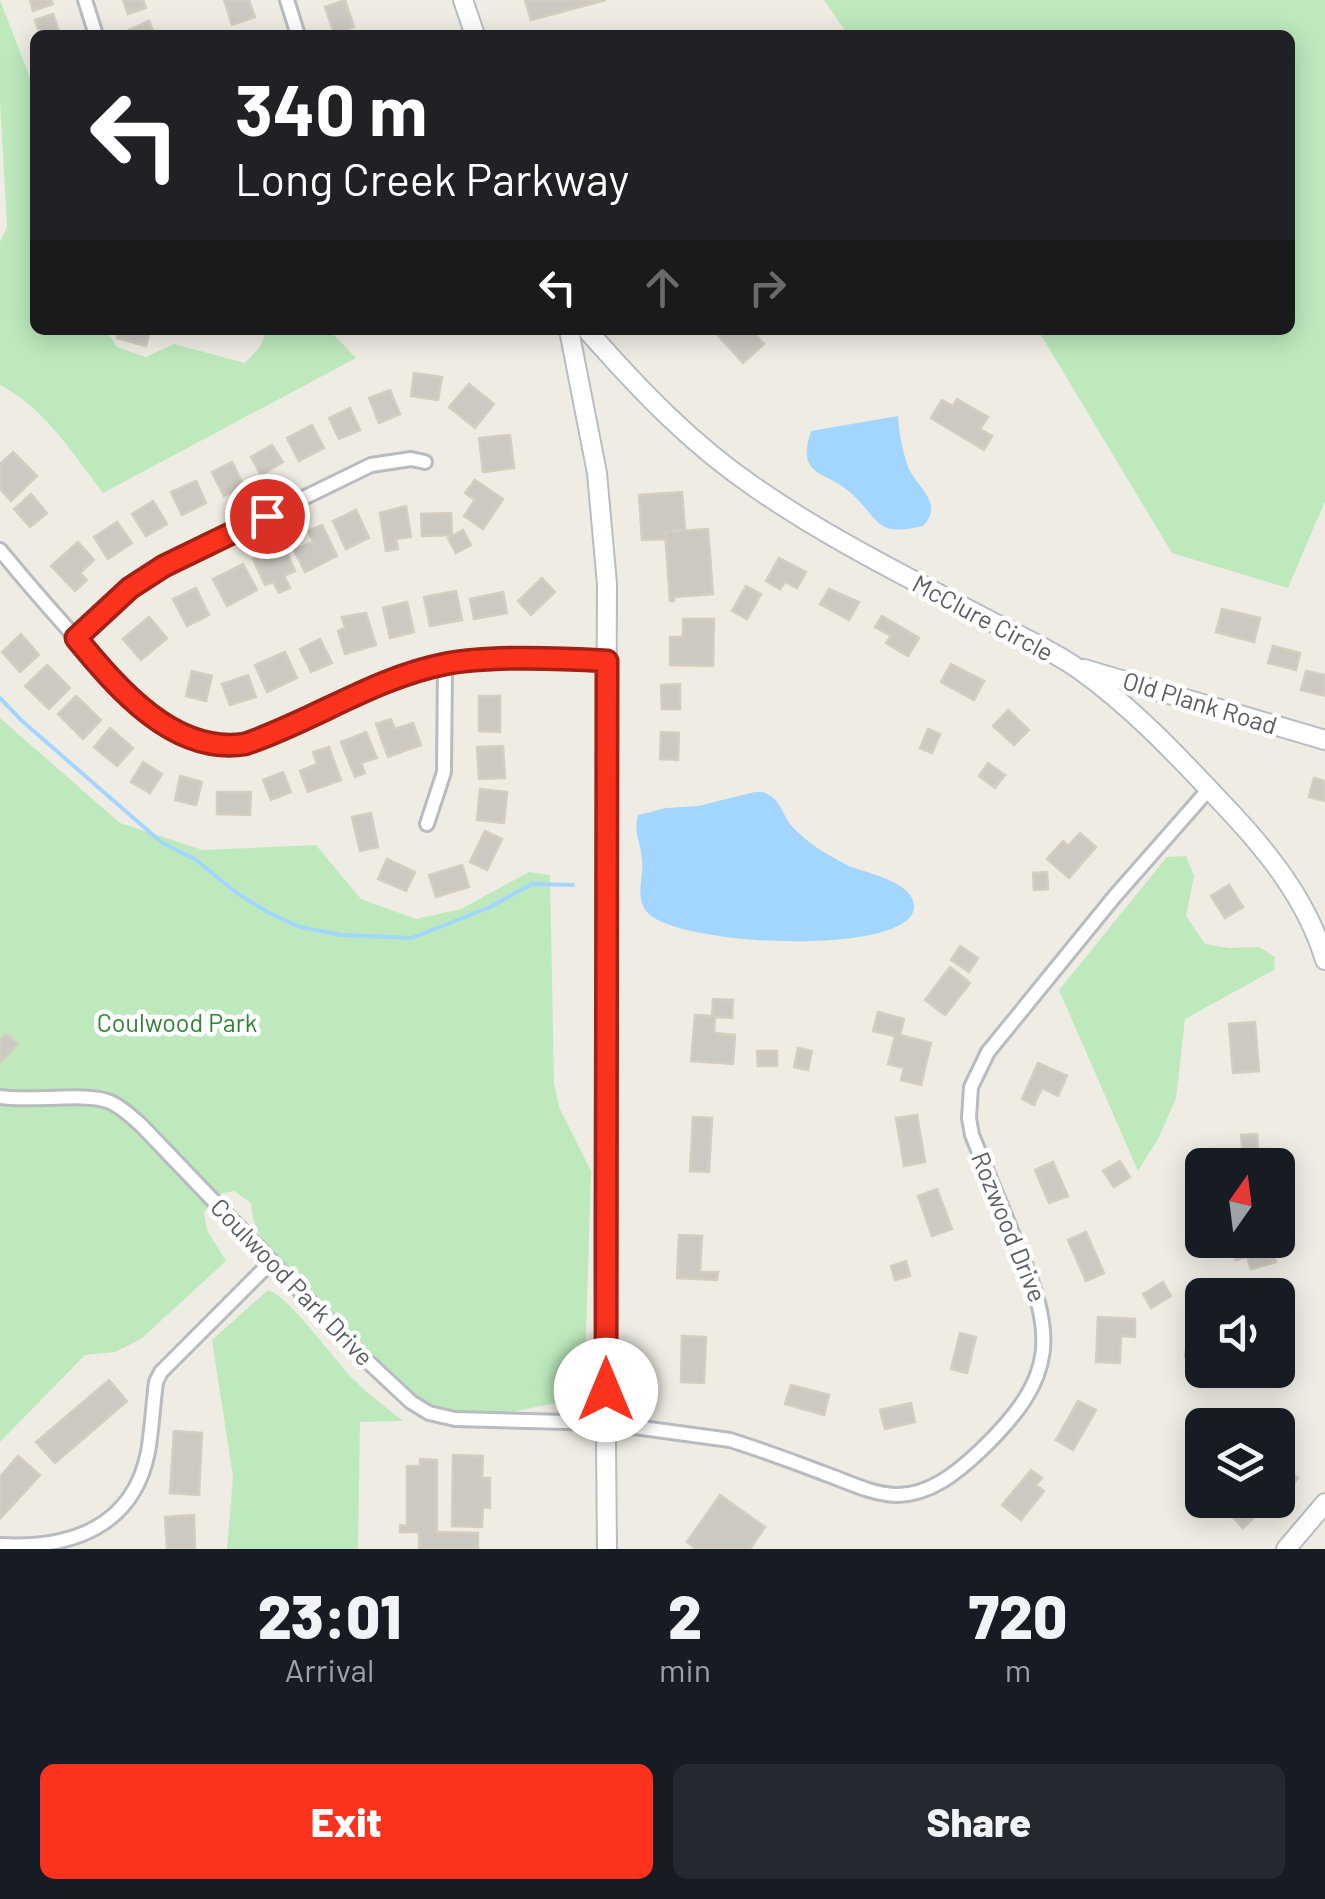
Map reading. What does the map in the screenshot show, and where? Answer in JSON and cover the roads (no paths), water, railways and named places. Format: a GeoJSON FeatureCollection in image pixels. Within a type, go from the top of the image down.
{"type":"FeatureCollection","features":[{"type":"Feature","properties":{"kind":"street"},"geometry":{"type":"LineString","coordinates":[[85,0],[94,30]]}},
{"type":"Feature","properties":{"kind":"street"},"geometry":{"type":"LineString","coordinates":[[287,0],[296,30]]}},
{"type":"Feature","properties":{"kind":"street"},"geometry":{"type":"LineString","coordinates":[[463,0],[473,30]]}},
{"type":"Feature","properties":{"kind":"street"},"geometry":{"type":"LineString","coordinates":[[570,335],[599,490],[606,570],[608,1549]]}},
{"type":"Feature","properties":{"kind":"street","name":"McClure Circle"},"geometry":{"type":"LineString","coordinates":[[592,335],[687,435],[757,489],[869,558],[1074,666],[1168,746],[1260,846],[1289,885],[1312,925],[1325,960]]}},
{"type":"Feature","properties":{"kind":"street"},"geometry":{"type":"LineString","coordinates":[[76,638],[130,588],[164,566],[371,465],[411,459],[426,462]]}},
{"type":"Feature","properties":{"kind":"street"},"geometry":{"type":"LineString","coordinates":[[0,550],[76,638],[158,720],[192,740],[226,746],[261,738],[390,680],[445,664],[607,661]]}},
{"type":"Feature","properties":{"kind":"street"},"geometry":{"type":"LineString","coordinates":[[427,824],[444,772],[445,664]]}},
{"type":"Feature","properties":{"kind":"street","name":"Old Plank Road"},"geometry":{"type":"LineString","coordinates":[[1074,666],[1325,740]]}},
{"type":"Feature","properties":{"kind":"street","name":"Rozwood Drive"},"geometry":{"type":"LineString","coordinates":[[606,1423],[730,1440],[870,1490],[895,1495],[918,1493],[946,1478],[994,1438],[1036,1378],[1044,1324],[1033,1281],[972,1135],[968,1118],[971,1087],[988,1052],[1016,1015],[1209,789]]}},
{"type":"Feature","properties":{"kind":"street","name":"Coulwood Park Drive"},"geometry":{"type":"LineString","coordinates":[[0,1096],[106,1100],[120,1107],[410,1402],[429,1413],[455,1418],[606,1423]]}},
{"type":"Feature","properties":{"kind":"street"},"geometry":{"type":"LineString","coordinates":[[0,1544],[35,1549],[62,1546],[120,1513],[144,1464],[161,1372],[271,1262]]}},
{"type":"Feature","properties":{"kind":"street"},"geometry":{"type":"LineString","coordinates":[[1286,1549],[1325,1503]]}},
{"type":"Feature","properties":{"kind":"water"},"geometry":{"type":"Polygon","coordinates":[[[898,416],[907,464],[931,509],[923,526],[907,529],[880,524],[852,494],[816,471],[807,457],[811,431],[898,416]]]}},
{"type":"Feature","properties":{"kind":"water"},"geometry":{"type":"Polygon","coordinates":[[[755,792],[773,798],[791,825],[817,848],[906,891],[914,907],[903,923],[875,934],[836,940],[742,939],[699,933],[665,923],[646,911],[640,892],[638,815],[755,792]]]}},
{"type":"Feature","properties":{"kind":"waterway"},"geometry":{"type":"LineString","coordinates":[[0,698],[161,842],[196,860],[238,894],[300,927],[342,935],[412,938],[490,907],[532,884],[573,885]]}},
{"type":"Feature","properties":{"kind":"park label","name":"Coulwood Park"},"geometry":{"type":"Point","coordinates":[177,1023]}}]}
